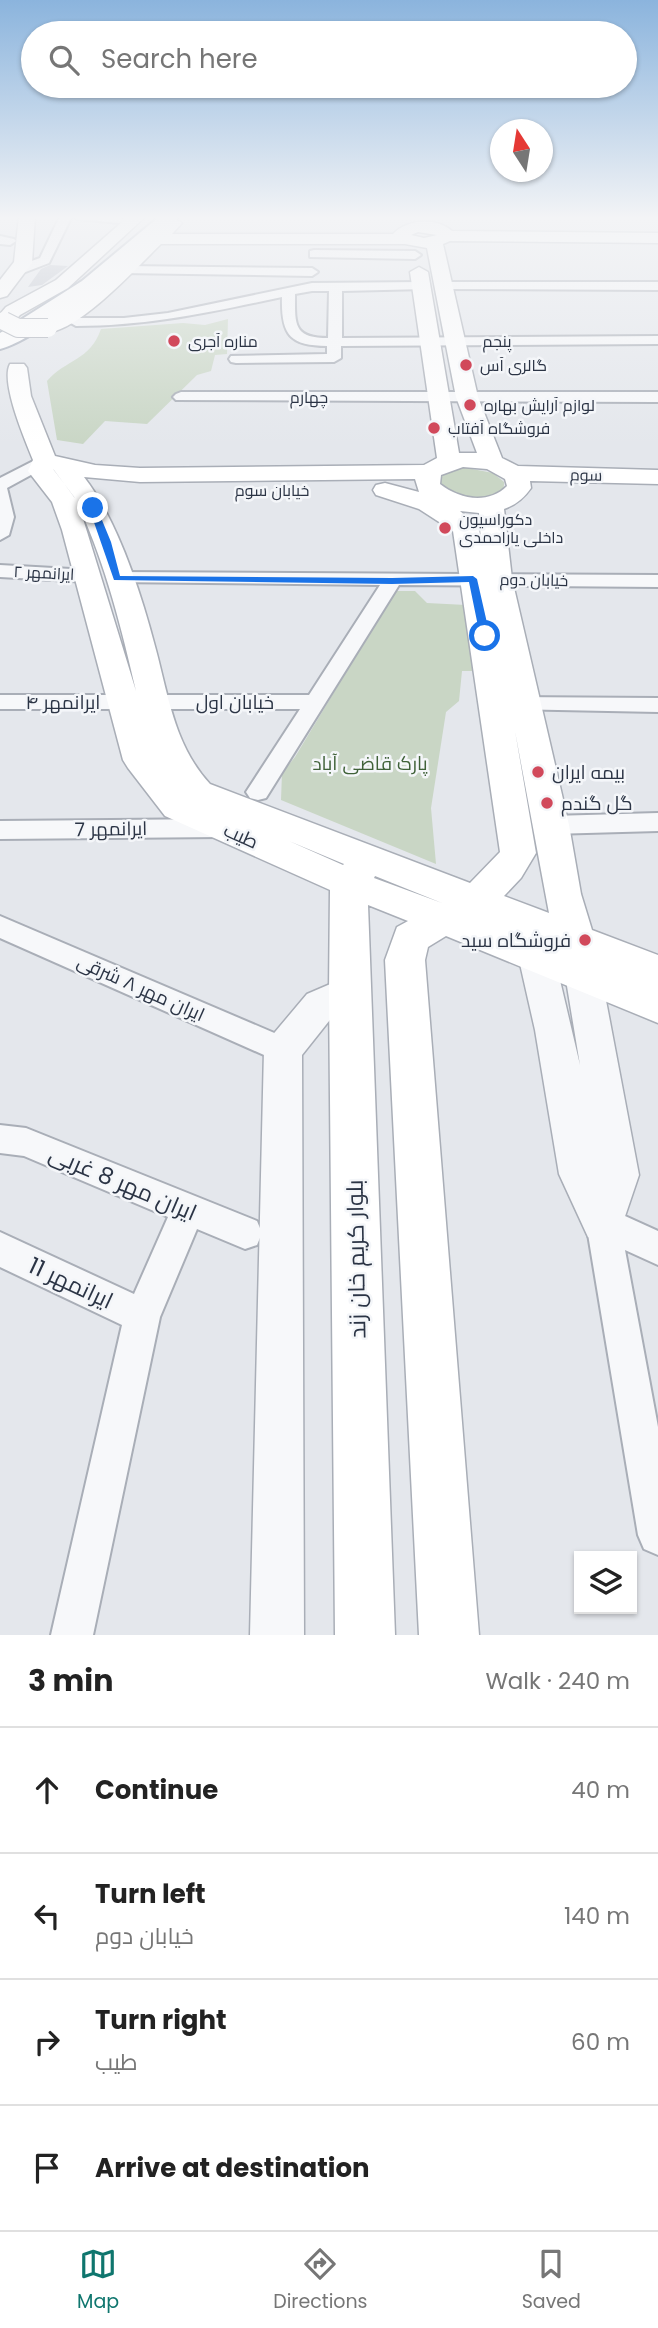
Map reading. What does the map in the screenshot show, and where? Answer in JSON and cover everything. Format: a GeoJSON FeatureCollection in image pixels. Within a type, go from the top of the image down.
{"type":"FeatureCollection","features":[{"type":"Feature","properties":{"kind":"main road"},"geometry":{"type":"LineString","coordinates":[[3,333],[13,311],[47,292]]}},
{"type":"Feature","properties":{"kind":"main road"},"geometry":{"type":"LineString","coordinates":[[3,333],[62,292]]}},
{"type":"Feature","properties":{"kind":"main road"},"geometry":{"type":"LineString","coordinates":[[3,333],[82,292]]}},
{"type":"Feature","properties":{"kind":"main road"},"geometry":{"type":"LineString","coordinates":[[3,333],[49,338],[81,315],[104,292]]}},
{"type":"Feature","properties":{"kind":"main road"},"geometry":{"type":"LineString","coordinates":[[422,292],[437,397],[435,494],[454,502],[491,504],[504,500],[508,475],[467,397],[445,292]]}},
{"type":"Feature","properties":{"kind":"main road"},"geometry":{"type":"LineString","coordinates":[[3,333],[18,350],[19,365]]}},
{"type":"Feature","properties":{"kind":"main road","name":"طیب"},"geometry":{"type":"LineString","coordinates":[[19,365],[10,397],[53,462],[40,471],[64,501],[96,514],[103,577],[140,702],[140,760],[177,807],[222,828],[359,871],[461,910],[583,973],[658,972]]}},
{"type":"Feature","properties":{"kind":"main road"},"geometry":{"type":"LineString","coordinates":[[435,474],[463,460],[508,475]]}},
{"type":"Feature","properties":{"kind":"main road","name":"خیابان سوم"},"geometry":{"type":"LineString","coordinates":[[53,462],[95,472],[385,490],[435,474]]}},
{"type":"Feature","properties":{"kind":"main road","name":"خیابان سوم"},"geometry":{"type":"LineString","coordinates":[[96,514],[267,482],[435,474]]}},
{"type":"Feature","properties":{"kind":"main road"},"geometry":{"type":"LineString","coordinates":[[96,514],[140,475]]}},
{"type":"Feature","properties":{"kind":"main road","name":"سوم"},"geometry":{"type":"LineString","coordinates":[[508,475],[658,477]]}},
{"type":"Feature","properties":{"kind":"main road","name":"سوم"},"geometry":{"type":"LineString","coordinates":[[508,475],[658,490]]}},
{"type":"Feature","properties":{"kind":"main road"},"geometry":{"type":"LineString","coordinates":[[385,490],[436,506],[466,527],[485,579],[509,704],[518,853],[508,872],[461,910],[411,938],[405,967],[449,1635]]}},
{"type":"Feature","properties":{"kind":"main road"},"geometry":{"type":"LineString","coordinates":[[485,579],[491,504]]}},
{"type":"Feature","properties":{"kind":"main road","name":"طیب"},"geometry":{"type":"LineString","coordinates":[[140,702],[163,737],[178,771],[198,792],[359,871]]}},
{"type":"Feature","properties":{"kind":"main road"},"geometry":{"type":"LineString","coordinates":[[509,704],[551,825],[562,894],[583,973]]}},
{"type":"Feature","properties":{"kind":"main road","name":"بلوار کریم خان زند"},"geometry":{"type":"LineString","coordinates":[[359,871],[349,978],[365,1635]]}},
{"type":"Feature","properties":{"kind":"main road","name":"طیب"},"geometry":{"type":"LineString","coordinates":[[461,910],[536,955],[658,1006]]}},
{"type":"Feature","properties":{"kind":"main road"},"geometry":{"type":"LineString","coordinates":[[349,978],[367,956],[388,956],[405,967]]}},
{"type":"Feature","properties":{"kind":"street"},"geometry":{"type":"LineString","coordinates":[[81,315],[124,322],[168,317],[288,292]]}},
{"type":"Feature","properties":{"kind":"street","name":"پنجم"},"geometry":{"type":"LineString","coordinates":[[289,292],[290,324],[294,336],[310,342],[658,340]]}},
{"type":"Feature","properties":{"kind":"street"},"geometry":{"type":"LineString","coordinates":[[236,359],[334,358],[337,292]]}},
{"type":"Feature","properties":{"kind":"street","name":"چهارم"},"geometry":{"type":"LineString","coordinates":[[181,397],[467,397]]}},
{"type":"Feature","properties":{"kind":"street"},"geometry":{"type":"LineString","coordinates":[[467,397],[658,397]]}},
{"type":"Feature","properties":{"kind":"street"},"geometry":{"type":"LineString","coordinates":[[0,535],[5,517],[0,488],[53,462]]}},
{"type":"Feature","properties":{"kind":"street","name":"ایرانمهر ۲"},"geometry":{"type":"LineString","coordinates":[[0,570],[103,577]]}},
{"type":"Feature","properties":{"kind":"street","name":"خیابان دوم"},"geometry":{"type":"LineString","coordinates":[[103,577],[658,581]]}},
{"type":"Feature","properties":{"kind":"street"},"geometry":{"type":"LineString","coordinates":[[258,792],[392,581]]}},
{"type":"Feature","properties":{"kind":"street","name":"ایرانمهر ۴"},"geometry":{"type":"LineString","coordinates":[[0,702],[140,702]]}},
{"type":"Feature","properties":{"kind":"street","name":"خیابان اول"},"geometry":{"type":"LineString","coordinates":[[140,702],[315,702]]}},
{"type":"Feature","properties":{"kind":"street"},"geometry":{"type":"LineString","coordinates":[[509,704],[658,705]]}},
{"type":"Feature","properties":{"kind":"street"},"geometry":{"type":"LineString","coordinates":[[551,825],[658,822]]}},
{"type":"Feature","properties":{"kind":"street","name":"ایرانمهر 7"},"geometry":{"type":"LineString","coordinates":[[0,830],[222,828]]}},
{"type":"Feature","properties":{"kind":"street","name":"ایران مهر ٨ شرقی"},"geometry":{"type":"LineString","coordinates":[[0,926],[283,1050]]}},
{"type":"Feature","properties":{"kind":"street"},"geometry":{"type":"LineString","coordinates":[[536,955],[580,1174],[603,1223],[649,1440],[658,1535]]}},
{"type":"Feature","properties":{"kind":"street"},"geometry":{"type":"LineString","coordinates":[[547,1001],[561,994],[578,996],[583,973]]}},
{"type":"Feature","properties":{"kind":"street"},"geometry":{"type":"LineString","coordinates":[[583,973],[618,1175],[603,1223]]}},
{"type":"Feature","properties":{"kind":"street"},"geometry":{"type":"LineString","coordinates":[[277,1635],[264,1240],[283,1050],[320,1005],[349,978]]}},
{"type":"Feature","properties":{"kind":"street","name":"ایران مهر 8 غربی"},"geometry":{"type":"LineString","coordinates":[[0,1139],[26,1142],[264,1240]]}},
{"type":"Feature","properties":{"kind":"street"},"geometry":{"type":"LineString","coordinates":[[72,1635],[142,1316],[188,1210]]}},
{"type":"Feature","properties":{"kind":"street"},"geometry":{"type":"LineString","coordinates":[[603,1223],[658,1248]]}},
{"type":"Feature","properties":{"kind":"street","name":"ایرانمهر 11"},"geometry":{"type":"LineString","coordinates":[[0,1250],[142,1316]]}},
{"type":"Feature","properties":{"kind":"green space","name":"مناره آجری"},"geometry":{"type":"Polygon","coordinates":[[[228,319],[227,354],[215,355],[211,371],[197,375],[147,424],[105,421],[83,444],[57,440],[47,381],[91,348],[101,329],[183,323],[205,325],[228,319]]]}},
{"type":"Feature","properties":{"kind":"green space"},"geometry":{"type":"Polygon","coordinates":[[[462,467],[493,473],[504,482],[502,491],[489,499],[440,493],[436,476],[462,467]]]}},
{"type":"Feature","properties":{"kind":"green space","name":"پارک قاضی آباد"},"geometry":{"type":"Polygon","coordinates":[[[395,591],[415,591],[427,603],[466,605],[474,671],[462,671],[459,701],[446,712],[431,808],[436,864],[281,800],[282,773],[295,757],[395,591]]]}},
{"type":"Feature","properties":{"kind":"place","name":"مناره آجری"},"geometry":{"type":"Point","coordinates":[174,341]}},
{"type":"Feature","properties":{"kind":"place","name":"گالری آس"},"geometry":{"type":"Point","coordinates":[466,365]}},
{"type":"Feature","properties":{"kind":"place","name":"لوازم آرایش بهاره"},"geometry":{"type":"Point","coordinates":[470,405]}},
{"type":"Feature","properties":{"kind":"place","name":"فروشگاه آفتاب"},"geometry":{"type":"Point","coordinates":[434,428]}},
{"type":"Feature","properties":{"kind":"place","name":"دکوراسیون داخلی یاراحمدی"},"geometry":{"type":"Point","coordinates":[445,528]}},
{"type":"Feature","properties":{"kind":"place","name":"بیمه ایران"},"geometry":{"type":"Point","coordinates":[538,772]}},
{"type":"Feature","properties":{"kind":"place","name":"گل گندم"},"geometry":{"type":"Point","coordinates":[547,803]}},
{"type":"Feature","properties":{"kind":"place","name":"فروشگاه سید"},"geometry":{"type":"Point","coordinates":[585,940]}},
{"type":"Feature","properties":{"kind":"route"},"geometry":{"type":"LineString","coordinates":[[93,508],[107,542],[117,578],[392,581],[473,579],[485,636]]}}]}
